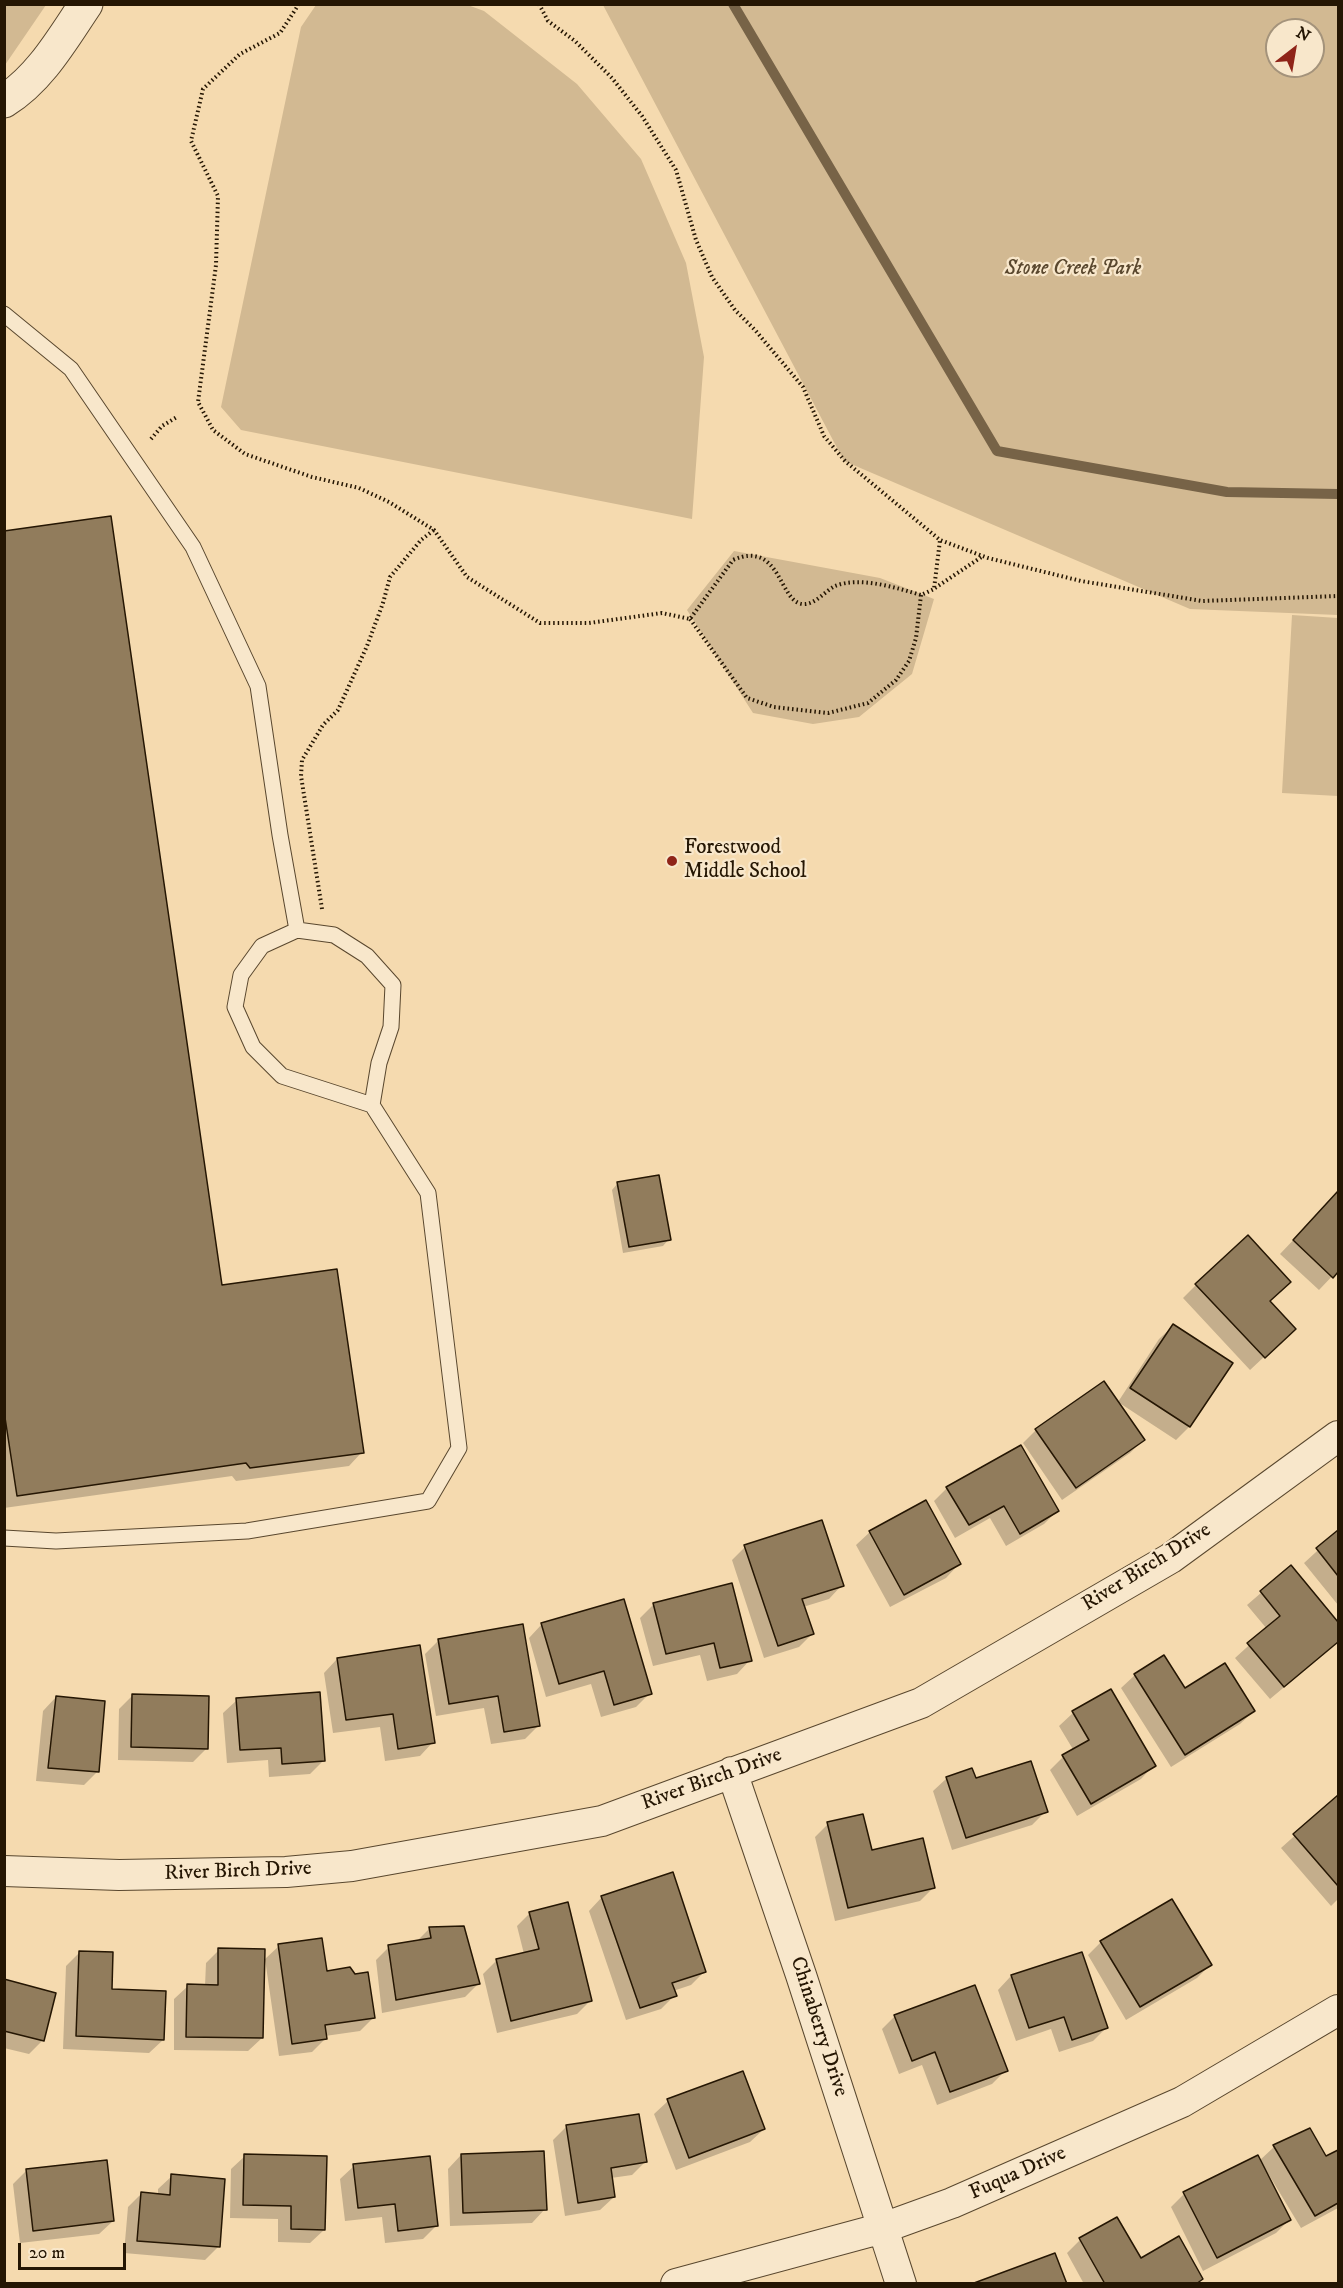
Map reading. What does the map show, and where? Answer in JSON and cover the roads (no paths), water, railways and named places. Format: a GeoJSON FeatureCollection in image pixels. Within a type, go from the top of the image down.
{"type":"FeatureCollection","features":[{"type":"Feature","properties":{"kind":"street"},"geometry":{"type":"LineString","coordinates":[[4,101],[22,90],[58,45],[86,4]]}},
{"type":"Feature","properties":{"kind":"street","name":"River Birch Drive"},"geometry":{"type":"LineString","coordinates":[[4,1872],[131,1875],[286,1872],[352,1866],[602,1821],[921,1703],[1171,1558],[1338,1436]]}},
{"type":"Feature","properties":{"kind":"street","name":"Chinaberry Drive"},"geometry":{"type":"LineString","coordinates":[[732,1772],[901,2283]]}},
{"type":"Feature","properties":{"kind":"street","name":"Fuqua Drive"},"geometry":{"type":"LineString","coordinates":[[676,2283],[883,2228],[952,2203],[1182,2102],[1338,2010]]}},
{"type":"Feature","properties":{"kind":"lane"},"geometry":{"type":"LineString","coordinates":[[4,314],[70,369],[193,547],[258,686],[297,930]]}},
{"type":"Feature","properties":{"kind":"lane"},"geometry":{"type":"LineString","coordinates":[[4,1538],[56,1541],[247,1531],[428,1501],[459,1448],[428,1193],[372,1105],[282,1076],[253,1047],[235,1007],[241,975],[262,946],[297,930],[334,935],[367,956],[393,985],[391,1027],[379,1063],[372,1105]]}},
{"type":"Feature","properties":{"kind":"waterway"},"geometry":{"type":"LineString","coordinates":[[733,4],[997,451],[1227,492],[1338,494]]}},
{"type":"Feature","properties":{"kind":"place","name":"Forestwood Middle School"},"geometry":{"type":"Point","coordinates":[672,861]}},
{"type":"Feature","properties":{"kind":"park label","name":"Stone Creek Park"},"geometry":{"type":"Point","coordinates":[1073,270]}}]}
